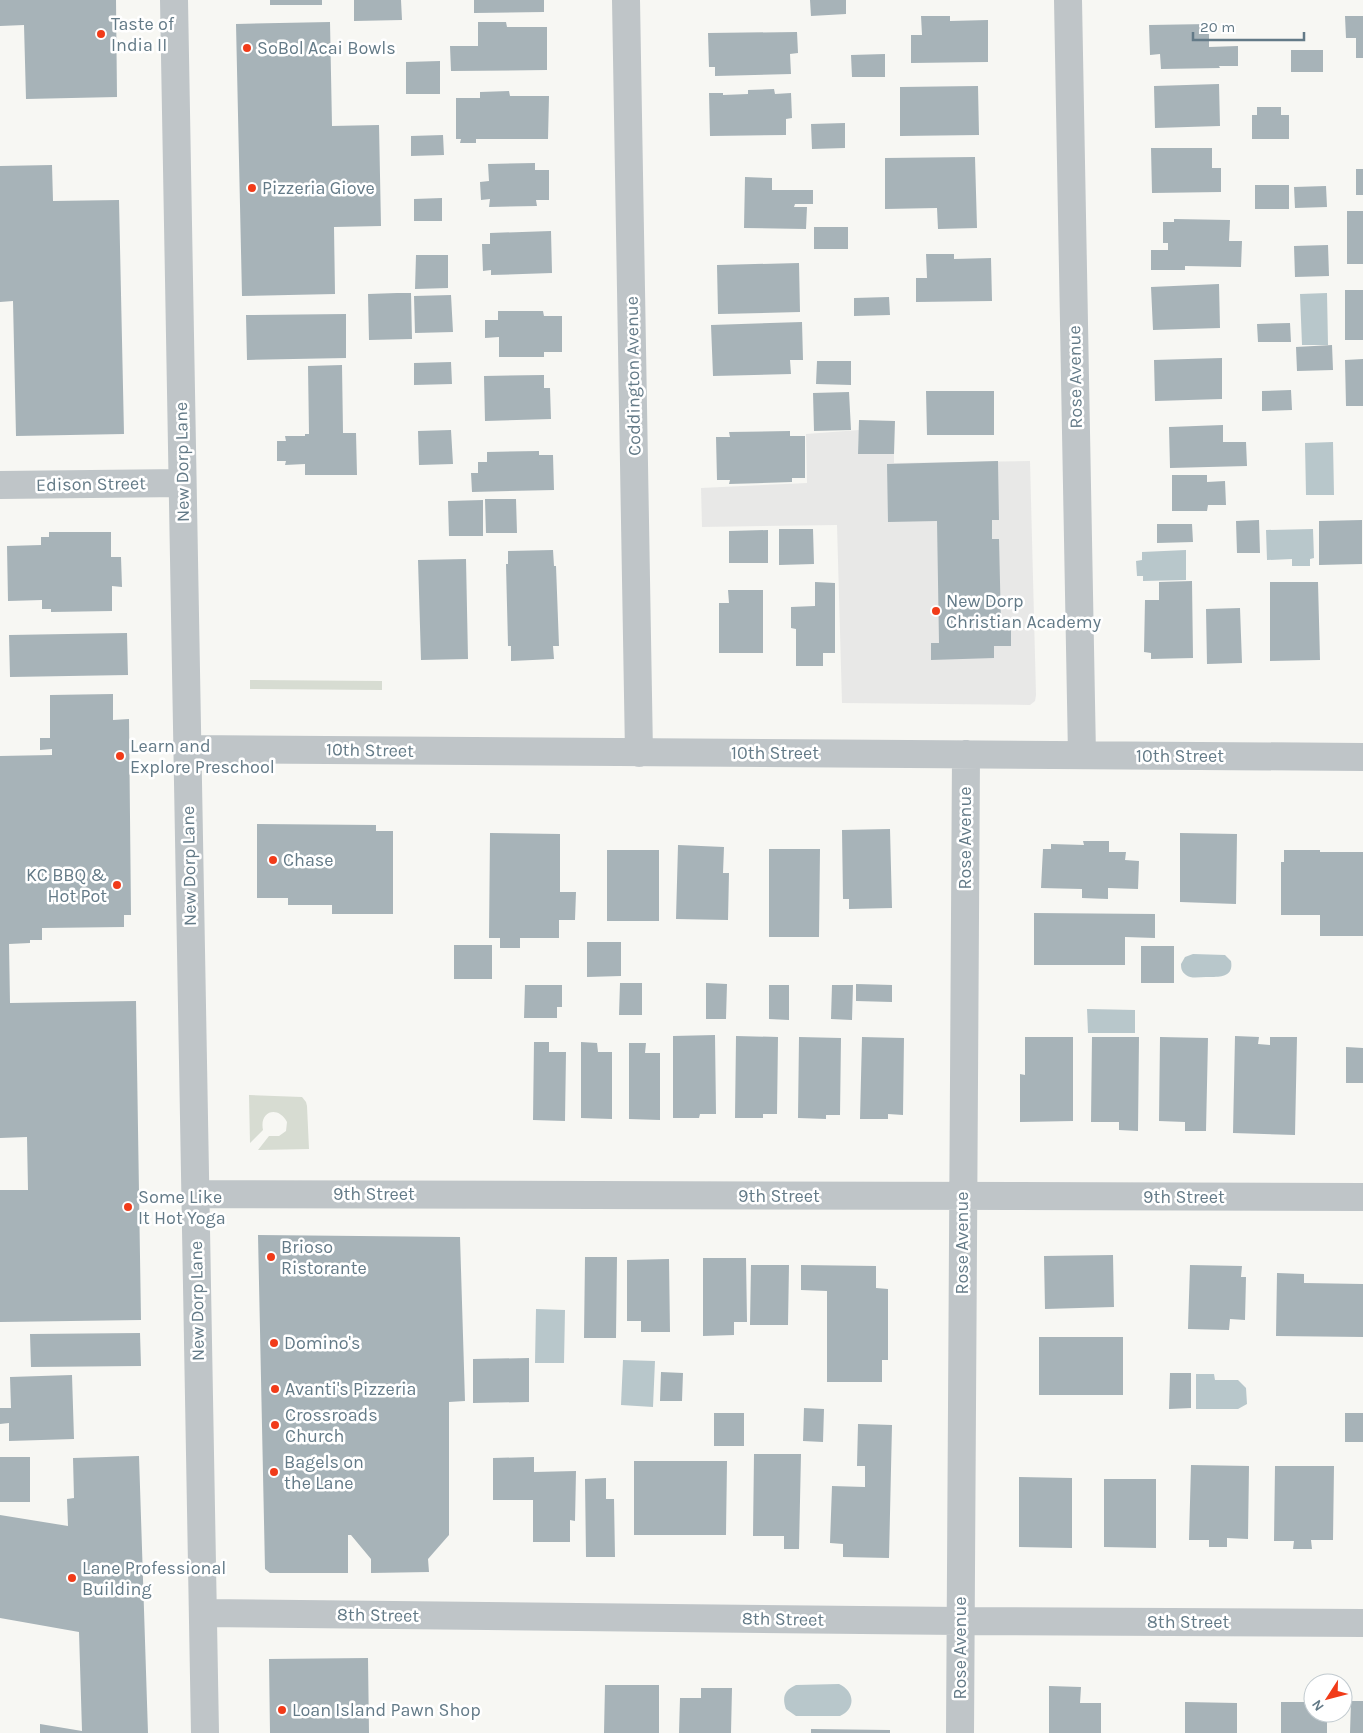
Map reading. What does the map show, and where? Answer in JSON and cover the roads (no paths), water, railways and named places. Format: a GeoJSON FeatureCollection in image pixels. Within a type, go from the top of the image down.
{"type":"FeatureCollection","features":[{"type":"Feature","properties":{"kind":"street","name":"New Dorp Lane"},"geometry":{"type":"LineString","coordinates":[[174,0],[206,1733]]}},
{"type":"Feature","properties":{"kind":"street","name":"Coddington Avenue"},"geometry":{"type":"LineString","coordinates":[[626,0],[640,753]]}},
{"type":"Feature","properties":{"kind":"street","name":"Rose Avenue"},"geometry":{"type":"LineString","coordinates":[[1068,0],[1082,755]]}},
{"type":"Feature","properties":{"kind":"street","name":"Edison Street"},"geometry":{"type":"LineString","coordinates":[[0,485],[182,483]]}},
{"type":"Feature","properties":{"kind":"street","name":"10th Street"},"geometry":{"type":"LineString","coordinates":[[187,749],[1363,757]]}},
{"type":"Feature","properties":{"kind":"street","name":"Rose Avenue"},"geometry":{"type":"LineString","coordinates":[[960,1733],[966,754]]}},
{"type":"Feature","properties":{"kind":"street","name":"9th Street"},"geometry":{"type":"LineString","coordinates":[[196,1194],[1363,1197]]}},
{"type":"Feature","properties":{"kind":"street","name":"8th Street"},"geometry":{"type":"LineString","coordinates":[[203,1613],[960,1621],[1363,1622]]}},
{"type":"Feature","properties":{"kind":"place","name":"Taste of India II"},"geometry":{"type":"Point","coordinates":[101,34]}},
{"type":"Feature","properties":{"kind":"place","name":"SoBol Acai Bowls"},"geometry":{"type":"Point","coordinates":[247,48]}},
{"type":"Feature","properties":{"kind":"place","name":"Pizzeria Giove"},"geometry":{"type":"Point","coordinates":[252,188]}},
{"type":"Feature","properties":{"kind":"place","name":"New Dorp Christian Academy"},"geometry":{"type":"Point","coordinates":[936,611]}},
{"type":"Feature","properties":{"kind":"place","name":"Learn and Explore Preschool"},"geometry":{"type":"Point","coordinates":[120,756]}},
{"type":"Feature","properties":{"kind":"place","name":"Chase"},"geometry":{"type":"Point","coordinates":[273,860]}},
{"type":"Feature","properties":{"kind":"place","name":"KC BBQ & Hot Pot"},"geometry":{"type":"Point","coordinates":[117,885]}},
{"type":"Feature","properties":{"kind":"place","name":"Some Like It Hot Yoga"},"geometry":{"type":"Point","coordinates":[128,1207]}},
{"type":"Feature","properties":{"kind":"place","name":"Brioso Ristorante"},"geometry":{"type":"Point","coordinates":[271,1257]}},
{"type":"Feature","properties":{"kind":"place","name":"Domino's"},"geometry":{"type":"Point","coordinates":[274,1343]}},
{"type":"Feature","properties":{"kind":"place","name":"Avanti's Pizzeria"},"geometry":{"type":"Point","coordinates":[275,1389]}},
{"type":"Feature","properties":{"kind":"place","name":"Crossroads Church"},"geometry":{"type":"Point","coordinates":[275,1425]}},
{"type":"Feature","properties":{"kind":"place","name":"Bagels on the Lane"},"geometry":{"type":"Point","coordinates":[274,1472]}},
{"type":"Feature","properties":{"kind":"place","name":"Lane Professional Building"},"geometry":{"type":"Point","coordinates":[72,1578]}},
{"type":"Feature","properties":{"kind":"place","name":"Loan Island Pawn Shop"},"geometry":{"type":"Point","coordinates":[282,1710]}}]}
